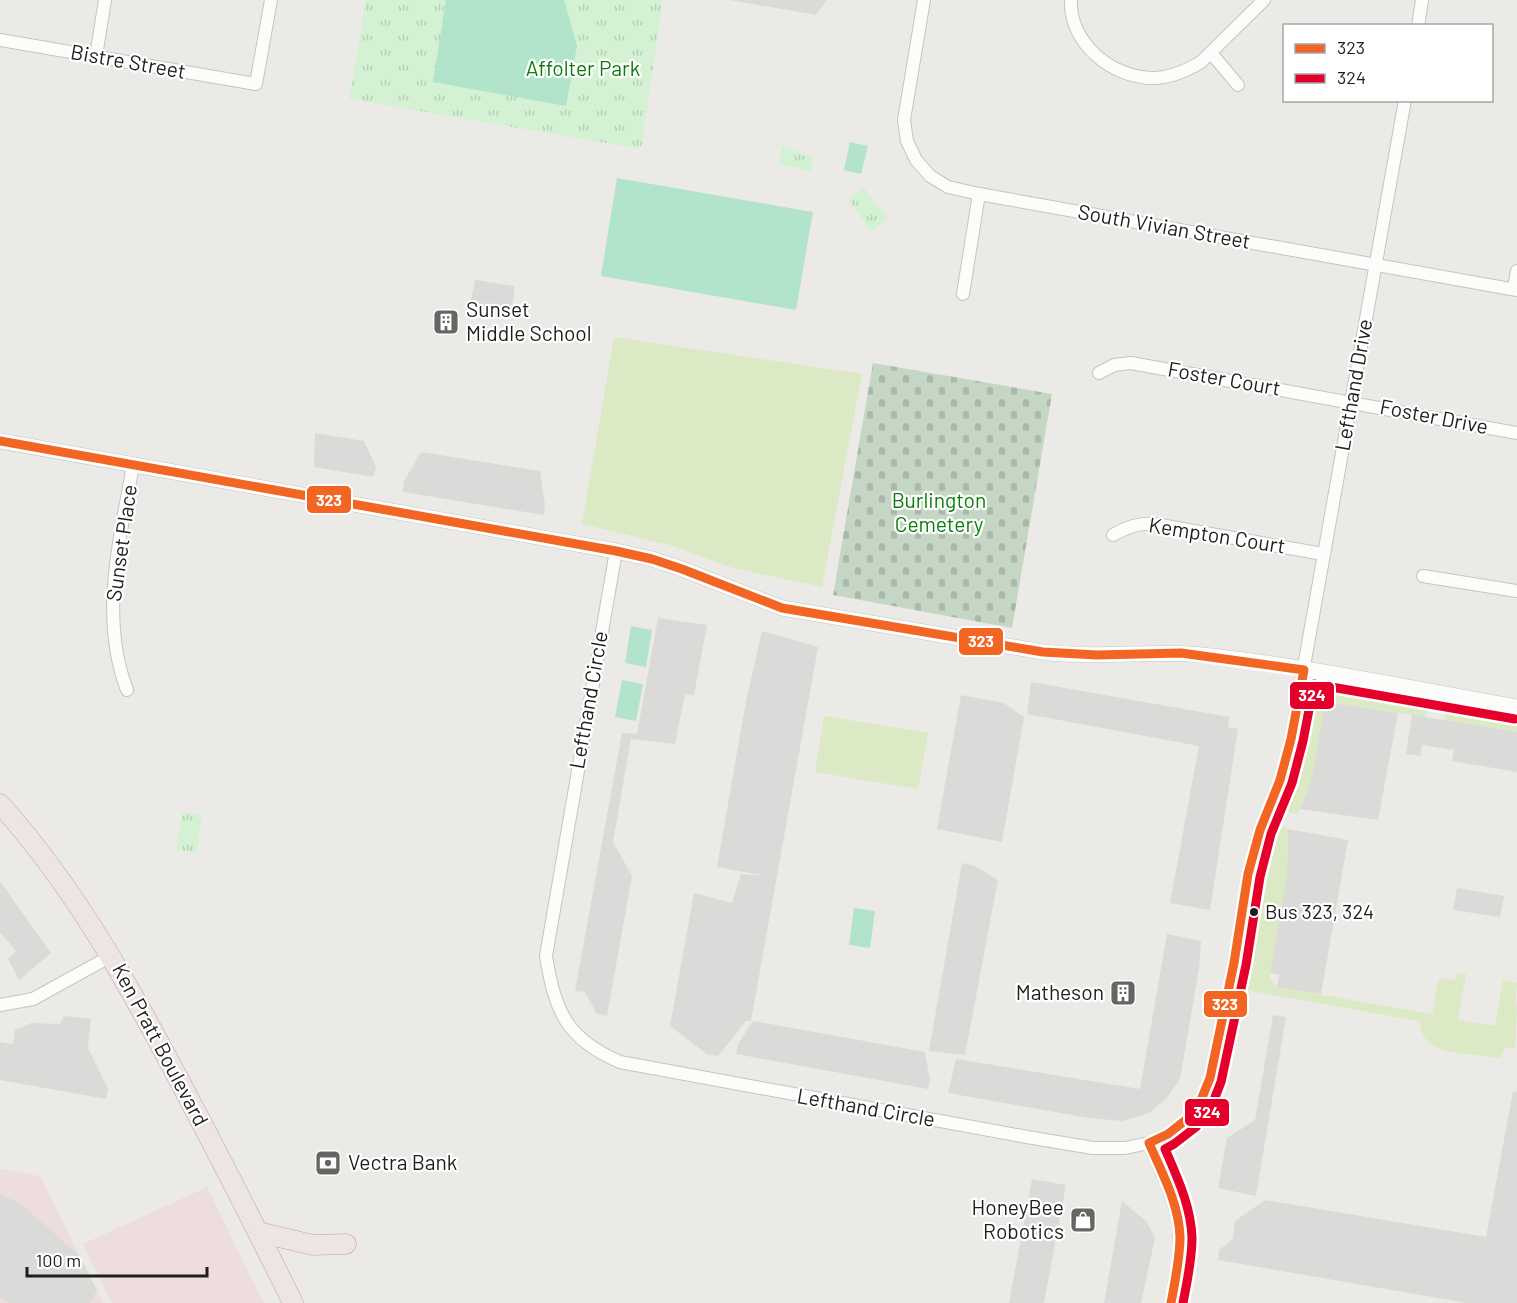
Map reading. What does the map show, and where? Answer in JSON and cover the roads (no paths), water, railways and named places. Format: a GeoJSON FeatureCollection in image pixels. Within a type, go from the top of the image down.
{"type":"FeatureCollection","features":[{"type":"Feature","properties":{"kind":"highway","name":"Ken Pratt Boulevard"},"geometry":{"type":"LineString","coordinates":[[0,804],[48,863],[111,956],[148,1019],[293,1303]]}},
{"type":"Feature","properties":{"kind":"highway"},"geometry":{"type":"LineString","coordinates":[[258,1232],[313,1245],[346,1244]]}},
{"type":"Feature","properties":{"kind":"street"},"geometry":{"type":"LineString","coordinates":[[96,56],[105,0]]}},
{"type":"Feature","properties":{"kind":"street","name":"Bistre Street"},"geometry":{"type":"LineString","coordinates":[[0,40],[256,84],[272,0]]}},
{"type":"Feature","properties":{"kind":"street","name":"South Vivian Street"},"geometry":{"type":"LineString","coordinates":[[924,0],[904,120],[907,141],[916,160],[930,176],[948,187],[1515,290]]}},
{"type":"Feature","properties":{"kind":"street"},"geometry":{"type":"LineString","coordinates":[[1071,0],[1072,15],[1080,37],[1093,53],[1110,67],[1129,75],[1152,78],[1169,76],[1191,68],[1264,0]]}},
{"type":"Feature","properties":{"kind":"street"},"geometry":{"type":"LineString","coordinates":[[1418,24],[1422,0]]}},
{"type":"Feature","properties":{"kind":"street"},"geometry":{"type":"LineString","coordinates":[[1210,52],[1238,85]]}},
{"type":"Feature","properties":{"kind":"street","name":"Lefthand Drive"},"geometry":{"type":"LineString","coordinates":[[1304,670],[1405,102]]}},
{"type":"Feature","properties":{"kind":"street"},"geometry":{"type":"LineString","coordinates":[[963,294],[979,194]]}},
{"type":"Feature","properties":{"kind":"street"},"geometry":{"type":"LineString","coordinates":[[1515,290],[1517,270]]}},
{"type":"Feature","properties":{"kind":"street","name":"Foster Court"},"geometry":{"type":"LineString","coordinates":[[1099,373],[1114,365],[1131,363],[1351,402]]}},
{"type":"Feature","properties":{"kind":"street","name":"Foster Drive"},"geometry":{"type":"LineString","coordinates":[[1351,402],[1517,433]]}},
{"type":"Feature","properties":{"kind":"street"},"geometry":{"type":"LineString","coordinates":[[0,441],[616,551],[682,569],[782,608],[1065,655],[1181,653],[1304,670],[1517,707]]}},
{"type":"Feature","properties":{"kind":"street","name":"Sunset Place"},"geometry":{"type":"LineString","coordinates":[[127,690],[115,650],[112,616],[115,564],[133,465]]}},
{"type":"Feature","properties":{"kind":"street","name":"Kempton Court"},"geometry":{"type":"LineString","coordinates":[[1113,536],[1140,523],[1155,524],[1323,554]]}},
{"type":"Feature","properties":{"kind":"street","name":"Lefthand Circle"},"geometry":{"type":"LineString","coordinates":[[616,551],[546,956],[553,995],[560,1013],[572,1029],[585,1043],[620,1062],[1093,1148],[1125,1148],[1149,1143],[1168,1134],[1187,1119],[1201,1100],[1210,1078],[1234,963],[1248,874],[1260,830],[1280,780],[1291,739],[1304,670]]}},
{"type":"Feature","properties":{"kind":"street"},"geometry":{"type":"LineString","coordinates":[[1423,576],[1517,591]]}},
{"type":"Feature","properties":{"kind":"street"},"geometry":{"type":"LineString","coordinates":[[0,1005],[33,999],[111,956]]}},
{"type":"Feature","properties":{"kind":"street"},"geometry":{"type":"LineString","coordinates":[[1149,1143],[1177,1214],[1179,1228],[1179,1254],[1171,1303]]}},
{"type":"Feature","properties":{"kind":"place","name":"Sunset Middle School"},"geometry":{"type":"Point","coordinates":[446,322]}},
{"type":"Feature","properties":{"kind":"place","name":"Bus 323, 324"},"geometry":{"type":"Point","coordinates":[1254,912]}},
{"type":"Feature","properties":{"kind":"place","name":"Matheson"},"geometry":{"type":"Point","coordinates":[1123,993]}},
{"type":"Feature","properties":{"kind":"place","name":"Vectra Bank"},"geometry":{"type":"Point","coordinates":[328,1163]}},
{"type":"Feature","properties":{"kind":"place","name":"HoneyBee Robotics"},"geometry":{"type":"Point","coordinates":[1083,1220]}},
{"type":"Feature","properties":{"kind":"park label","name":"Affolter Park"},"geometry":{"type":"Point","coordinates":[583,69]}},
{"type":"Feature","properties":{"kind":"park label","name":"Burlington Cemetery"},"geometry":{"type":"Point","coordinates":[939,513]}}]}
